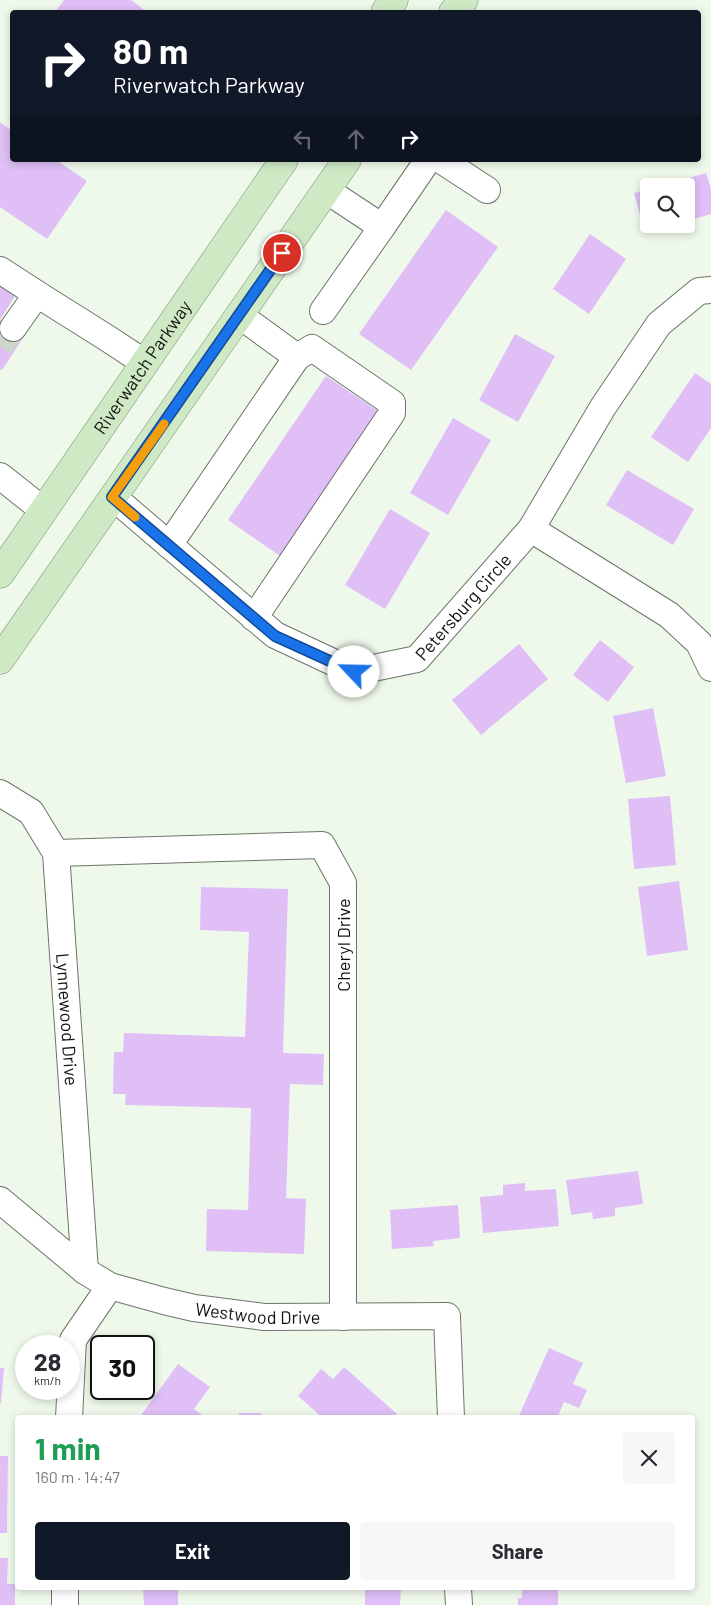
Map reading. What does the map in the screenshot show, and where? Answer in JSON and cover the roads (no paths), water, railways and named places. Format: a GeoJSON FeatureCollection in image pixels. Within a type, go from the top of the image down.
{"type":"FeatureCollection","features":[{"type":"Feature","properties":{"kind":"main road"},"geometry":{"type":"LineString","coordinates":[[455,10],[464,0]]}},
{"type":"Feature","properties":{"kind":"main road","name":"Riverwatch Parkway"},"geometry":{"type":"LineString","coordinates":[[0,574],[283,162]]}},
{"type":"Feature","properties":{"kind":"main road"},"geometry":{"type":"LineString","coordinates":[[0,660],[346,162]]}},
{"type":"Feature","properties":{"kind":"street"},"geometry":{"type":"LineString","coordinates":[[323,311],[427,162]]}},
{"type":"Feature","properties":{"kind":"street"},"geometry":{"type":"LineString","coordinates":[[445,162],[486,190]]}},
{"type":"Feature","properties":{"kind":"street"},"geometry":{"type":"LineString","coordinates":[[326,190],[382,227]]}},
{"type":"Feature","properties":{"kind":"street"},"geometry":{"type":"LineString","coordinates":[[0,270],[145,363]]}},
{"type":"Feature","properties":{"kind":"street","name":"Petersburg Circle"},"geometry":{"type":"LineString","coordinates":[[112,497],[275,636],[354,672],[417,659],[530,529],[603,407],[659,324],[699,291],[711,290]]}},
{"type":"Feature","properties":{"kind":"street"},"geometry":{"type":"LineString","coordinates":[[13,328],[37,294]]}},
{"type":"Feature","properties":{"kind":"street"},"geometry":{"type":"LineString","coordinates":[[239,315],[297,357]]}},
{"type":"Feature","properties":{"kind":"street"},"geometry":{"type":"LineString","coordinates":[[169,545],[297,357],[312,348],[392,403],[392,413],[254,618]]}},
{"type":"Feature","properties":{"kind":"street"},"geometry":{"type":"LineString","coordinates":[[0,476],[43,510]]}},
{"type":"Feature","properties":{"kind":"street"},"geometry":{"type":"LineString","coordinates":[[530,529],[669,615],[699,643],[711,668]]}},
{"type":"Feature","properties":{"kind":"street","name":"Lynnewood Drive"},"geometry":{"type":"LineString","coordinates":[[0,793],[31,812],[56,853],[85,1271]]}},
{"type":"Feature","properties":{"kind":"street","name":"Cheryl Drive"},"geometry":{"type":"LineString","coordinates":[[56,853],[322,845],[343,883],[343,1317]]}},
{"type":"Feature","properties":{"kind":"street","name":"Westwood Drive"},"geometry":{"type":"LineString","coordinates":[[0,1200],[85,1271],[110,1286],[194,1308],[264,1317],[448,1316],[451,1415]]}},
{"type":"Feature","properties":{"kind":"street"},"geometry":{"type":"LineString","coordinates":[[69,1415],[73,1340],[110,1286]]}},
{"type":"Feature","properties":{"kind":"street"},"geometry":{"type":"LineString","coordinates":[[65,1590],[65,1605]]}},
{"type":"Feature","properties":{"kind":"street"},"geometry":{"type":"LineString","coordinates":[[458,1590],[459,1605]]}},
{"type":"Feature","properties":{"kind":"tunnel"},"geometry":{"type":"LineString","coordinates":[[0,346],[13,328]]}}]}
